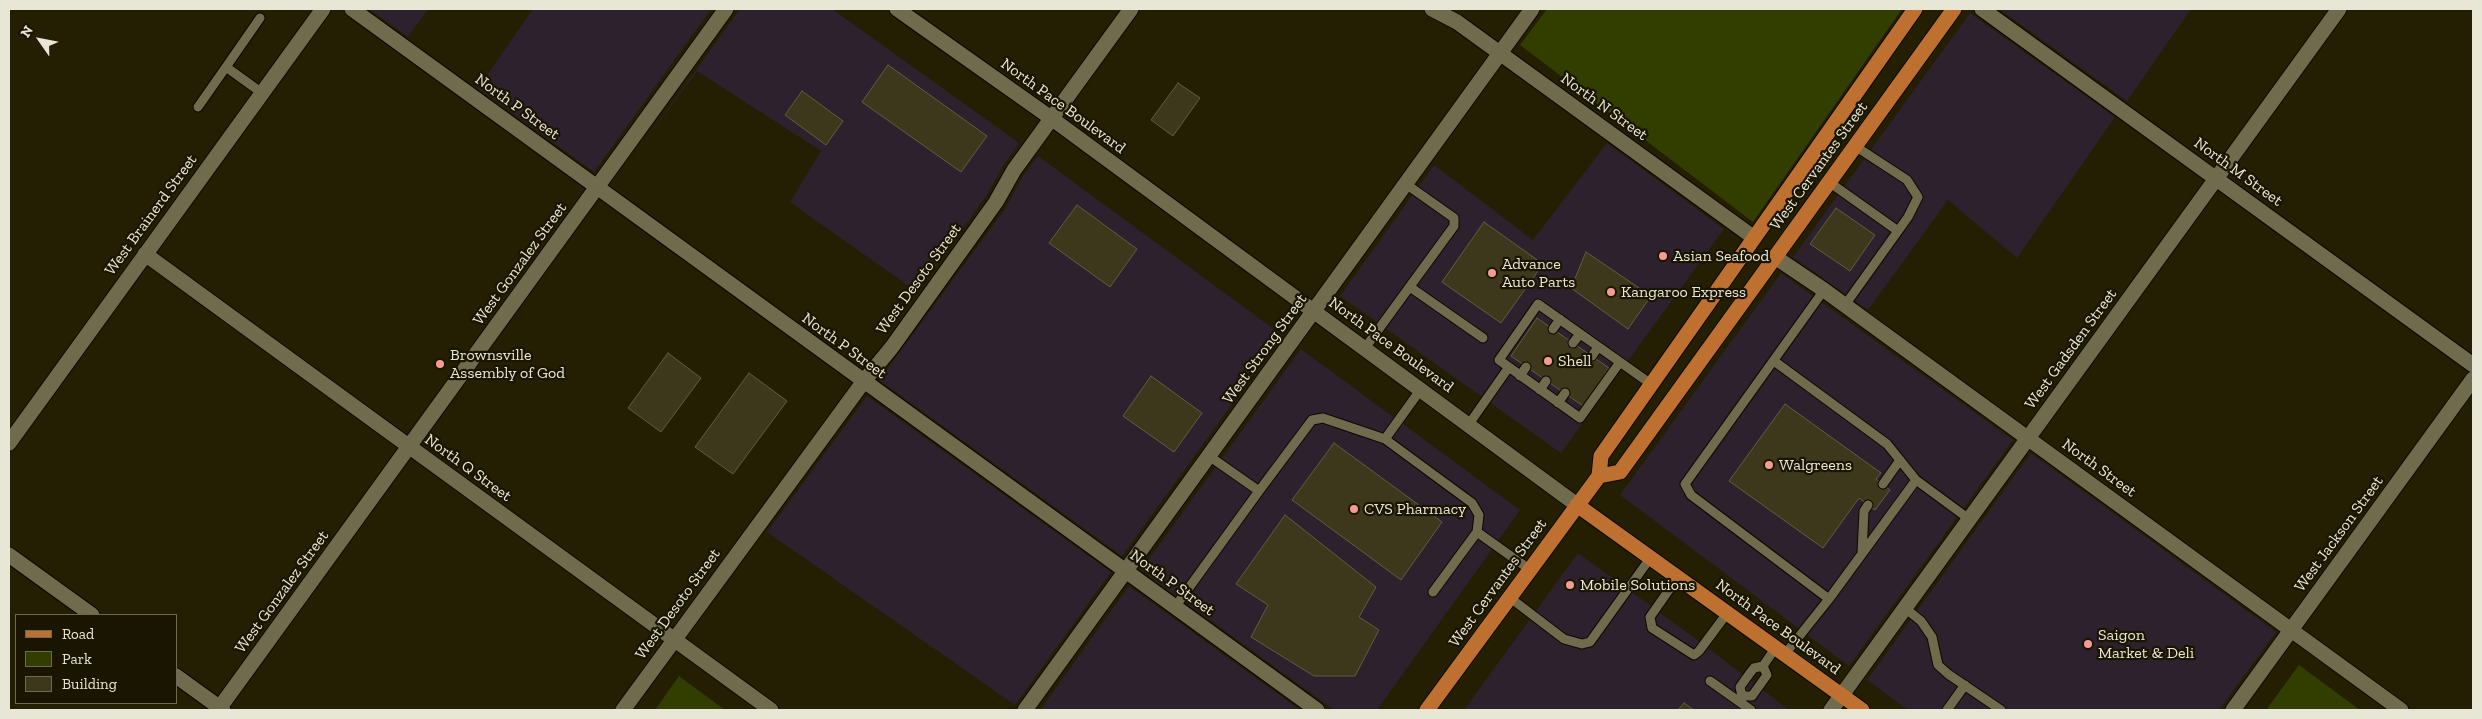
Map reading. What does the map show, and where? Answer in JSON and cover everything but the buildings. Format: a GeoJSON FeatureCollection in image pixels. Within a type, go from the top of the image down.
{"type":"FeatureCollection","features":[{"type":"Feature","properties":{"kind":"main road","name":"West Cervantes Street"},"geometry":{"type":"LineString","coordinates":[[1427,710],[1599,476],[1600,456],[1915,9]]}},
{"type":"Feature","properties":{"kind":"main road","name":"West Cervantes Street"},"geometry":{"type":"LineString","coordinates":[[1599,476],[1620,472],[1954,9]]}},
{"type":"Feature","properties":{"kind":"main road","name":"North Pace Boulevard"},"geometry":{"type":"LineString","coordinates":[[1576,505],[1728,612],[1862,710]]}},
{"type":"Feature","properties":{"kind":"street","name":"West Brainerd Street"},"geometry":{"type":"LineString","coordinates":[[9,443],[323,9]]}},
{"type":"Feature","properties":{"kind":"street","name":"North P Street"},"geometry":{"type":"LineString","coordinates":[[352,9],[1317,710]]}},
{"type":"Feature","properties":{"kind":"street","name":"West Gonzalez Street"},"geometry":{"type":"LineString","coordinates":[[220,709],[726,9]]}},
{"type":"Feature","properties":{"kind":"street","name":"North Pace Boulevard"},"geometry":{"type":"LineString","coordinates":[[897,9],[1051,118],[1469,424],[1576,505]]}},
{"type":"Feature","properties":{"kind":"street","name":"West Desoto Street"},"geometry":{"type":"LineString","coordinates":[[622,710],[864,382],[892,347],[996,202],[1014,170],[1131,9]]}},
{"type":"Feature","properties":{"kind":"street","name":"North N Street"},"geometry":{"type":"LineString","coordinates":[[1432,9],[1457,22],[1753,238]]}},
{"type":"Feature","properties":{"kind":"street","name":"West Strong Street"},"geometry":{"type":"LineString","coordinates":[[1026,710],[1532,9]]}},
{"type":"Feature","properties":{"kind":"street","name":"North M Street"},"geometry":{"type":"LineString","coordinates":[[1982,9],[2473,365]]}},
{"type":"Feature","properties":{"kind":"street","name":"West Gadsden Street"},"geometry":{"type":"LineString","coordinates":[[1831,710],[2339,9]]}},
{"type":"Feature","properties":{"kind":"street","name":"North Q Street"},"geometry":{"type":"LineString","coordinates":[[145,254],[771,710]]}},
{"type":"Feature","properties":{"kind":"street","name":"North Street"},"geometry":{"type":"LineString","coordinates":[[1775,257],[1845,305],[2401,710]]}},
{"type":"Feature","properties":{"kind":"street","name":"West Jackson Street"},"geometry":{"type":"LineString","coordinates":[[2233,710],[2473,379]]}},
{"type":"Feature","properties":{"kind":"street"},"geometry":{"type":"LineString","coordinates":[[9,556],[91,614]]}},
{"type":"Feature","properties":{"kind":"street"},"geometry":{"type":"LineString","coordinates":[[178,678],[220,709]]}},
{"type":"Feature","properties":{"kind":"lane"},"geometry":{"type":"LineString","coordinates":[[198,107],[260,18]]}},
{"type":"Feature","properties":{"kind":"lane"},"geometry":{"type":"LineString","coordinates":[[226,67],[262,93]]}},
{"type":"Feature","properties":{"kind":"lane"},"geometry":{"type":"LineString","coordinates":[[1845,305],[1908,217],[1918,197],[1907,180],[1855,146]]}},
{"type":"Feature","properties":{"kind":"lane"},"geometry":{"type":"LineString","coordinates":[[1829,182],[1898,231]]}},
{"type":"Feature","properties":{"kind":"lane"},"geometry":{"type":"LineString","coordinates":[[1365,348],[1454,226],[1454,218],[1406,184]]}},
{"type":"Feature","properties":{"kind":"lane"},"geometry":{"type":"LineString","coordinates":[[1410,287],[1483,338]]}},
{"type":"Feature","properties":{"kind":"lane"},"geometry":{"type":"LineString","coordinates":[[1824,290],[1685,484],[1690,495],[1829,599]]}},
{"type":"Feature","properties":{"kind":"lane"},"geometry":{"type":"LineString","coordinates":[[1620,362],[1580,418],[1499,360],[1538,304],[1560,319],[1651,384]]}},
{"type":"Feature","properties":{"kind":"lane"},"geometry":{"type":"LineString","coordinates":[[1553,329],[1560,319]]}},
{"type":"Feature","properties":{"kind":"lane"},"geometry":{"type":"LineString","coordinates":[[1573,343],[1580,334]]}},
{"type":"Feature","properties":{"kind":"lane"},"geometry":{"type":"LineString","coordinates":[[1592,356],[1598,347]]}},
{"type":"Feature","properties":{"kind":"lane"},"geometry":{"type":"LineString","coordinates":[[1774,361],[1887,444],[1916,480],[1969,519]]}},
{"type":"Feature","properties":{"kind":"lane"},"geometry":{"type":"LineString","coordinates":[[1469,424],[1509,367]]}},
{"type":"Feature","properties":{"kind":"lane"},"geometry":{"type":"LineString","coordinates":[[1520,376],[1526,367]]}},
{"type":"Feature","properties":{"kind":"lane"},"geometry":{"type":"LineString","coordinates":[[1540,390],[1546,381]]}},
{"type":"Feature","properties":{"kind":"lane"},"geometry":{"type":"LineString","coordinates":[[1385,439],[1421,389]]}},
{"type":"Feature","properties":{"kind":"lane"},"geometry":{"type":"LineString","coordinates":[[1558,403],[1565,393]]}},
{"type":"Feature","properties":{"kind":"lane"},"geometry":{"type":"LineString","coordinates":[[1175,607],[1259,491],[1312,420],[1316,418],[1323,418],[1385,439],[1472,503],[1479,515],[1477,532],[1433,592]]}},
{"type":"Feature","properties":{"kind":"lane"},"geometry":{"type":"LineString","coordinates":[[1209,456],[1259,491]]}},
{"type":"Feature","properties":{"kind":"lane"},"geometry":{"type":"LineString","coordinates":[[1883,484],[1900,460]]}},
{"type":"Feature","properties":{"kind":"lane"},"geometry":{"type":"LineString","coordinates":[[1740,698],[1740,687],[1754,668],[1763,666],[1781,651],[1829,599],[1916,480]]}},
{"type":"Feature","properties":{"kind":"lane"},"geometry":{"type":"LineString","coordinates":[[1862,553],[1864,511],[1868,505]]}},
{"type":"Feature","properties":{"kind":"lane"},"geometry":{"type":"LineString","coordinates":[[1477,532],[1530,569]]}},
{"type":"Feature","properties":{"kind":"lane"},"geometry":{"type":"LineString","coordinates":[[1509,597],[1564,639],[1582,644],[1590,642],[1650,557]]}},
{"type":"Feature","properties":{"kind":"lane"},"geometry":{"type":"LineString","coordinates":[[1678,577],[1650,617],[1652,628],[1694,654],[1699,651],[1728,612]]}},
{"type":"Feature","properties":{"kind":"lane"},"geometry":{"type":"LineString","coordinates":[[1905,608],[1921,621],[1932,637],[1938,665],[2001,710]]}},
{"type":"Feature","properties":{"kind":"lane"},"geometry":{"type":"LineString","coordinates":[[1740,698],[1752,696],[1767,675],[1763,666]]}},
{"type":"Feature","properties":{"kind":"lane"},"geometry":{"type":"LineString","coordinates":[[1710,681],[1740,698],[1751,710]]}},
{"type":"Feature","properties":{"kind":"lane"},"geometry":{"type":"LineString","coordinates":[[1947,710],[1965,685]]}},
{"type":"Feature","properties":{"kind":"shaded area"},"geometry":{"type":"Polygon","coordinates":[[[369,9],[428,9],[408,37],[369,9]]]}},
{"type":"Feature","properties":{"kind":"shaded area"},"geometry":{"type":"Polygon","coordinates":[[[533,9],[711,9],[594,172],[478,88],[533,9]]]}},
{"type":"Feature","properties":{"kind":"shaded area"},"geometry":{"type":"Polygon","coordinates":[[[740,9],[832,9],[1019,143],[1004,164],[986,196],[917,292],[790,202],[821,151],[697,71],[631,160],[740,9]]]}},
{"type":"Feature","properties":{"kind":"shaded area"},"geometry":{"type":"Polygon","coordinates":[[[1999,9],[2191,9],[2127,101],[1999,9]]]}},
{"type":"Feature","properties":{"kind":"shaded area"},"geometry":{"type":"Polygon","coordinates":[[[1970,13],[2115,117],[2017,258],[1948,200],[1868,310],[1793,257],[1970,13]]]}},
{"type":"Feature","properties":{"kind":"shaded area"},"geometry":{"type":"Polygon","coordinates":[[[1607,143],[1724,229],[1561,453],[1340,296],[1434,165],[1533,240],[1607,143]]]}},
{"type":"Feature","properties":{"kind":"shaded area"},"geometry":{"type":"Polygon","coordinates":[[[1038,156],[1282,335],[1122,556],[879,380],[1005,209],[1023,176],[1038,156]]]}},
{"type":"Feature","properties":{"kind":"shaded area"},"geometry":{"type":"Polygon","coordinates":[[[1781,273],[2013,440],[1849,666],[1620,495],[1781,273]]]}},
{"type":"Feature","properties":{"kind":"shaded area"},"geometry":{"type":"Polygon","coordinates":[[[1301,349],[1520,510],[1377,710],[1334,710],[1141,570],[1301,349]]]}},
{"type":"Feature","properties":{"kind":"shaded area"},"geometry":{"type":"Polygon","coordinates":[[[867,396],[1111,572],[1015,705],[767,532],[867,396]]]}},
{"type":"Feature","properties":{"kind":"shaded area"},"geometry":{"type":"Polygon","coordinates":[[[2031,453],[2276,632],[2219,710],[1908,710],[1867,680],[2031,453]]]}},
{"type":"Feature","properties":{"kind":"shaded area"},"geometry":{"type":"Polygon","coordinates":[[[1578,553],[1696,639],[1789,710],[1464,710],[1578,553]]]}},
{"type":"Feature","properties":{"kind":"shaded area"},"geometry":{"type":"Polygon","coordinates":[[[1129,586],[1300,710],[1040,710],[1129,586]]]}},
{"type":"Feature","properties":{"kind":"green space"},"geometry":{"type":"Polygon","coordinates":[[[1547,9],[1902,9],[1753,222],[1520,45],[1547,9]]]}},
{"type":"Feature","properties":{"kind":"green space"},"geometry":{"type":"Polygon","coordinates":[[[2299,665],[2360,710],[2266,710],[2299,665]]]}},
{"type":"Feature","properties":{"kind":"green space"},"geometry":{"type":"Polygon","coordinates":[[[679,676],[725,710],[655,710],[679,676]]]}},
{"type":"Feature","properties":{"kind":"place","name":"Asian Seafood"},"geometry":{"type":"Point","coordinates":[1663,256]}},
{"type":"Feature","properties":{"kind":"place","name":"Advance Auto Parts"},"geometry":{"type":"Point","coordinates":[1492,273]}},
{"type":"Feature","properties":{"kind":"place","name":"Kangaroo Express"},"geometry":{"type":"Point","coordinates":[1611,292]}},
{"type":"Feature","properties":{"kind":"place","name":"Shell"},"geometry":{"type":"Point","coordinates":[1548,361]}},
{"type":"Feature","properties":{"kind":"place","name":"Brownsville Assembly of God"},"geometry":{"type":"Point","coordinates":[440,364]}},
{"type":"Feature","properties":{"kind":"place","name":"Walgreens"},"geometry":{"type":"Point","coordinates":[1769,465]}},
{"type":"Feature","properties":{"kind":"place","name":"CVS Pharmacy"},"geometry":{"type":"Point","coordinates":[1354,509]}},
{"type":"Feature","properties":{"kind":"place","name":"Mobile Solutions"},"geometry":{"type":"Point","coordinates":[1570,585]}},
{"type":"Feature","properties":{"kind":"place","name":"Saigon Market & Deli"},"geometry":{"type":"Point","coordinates":[2088,644]}}]}
